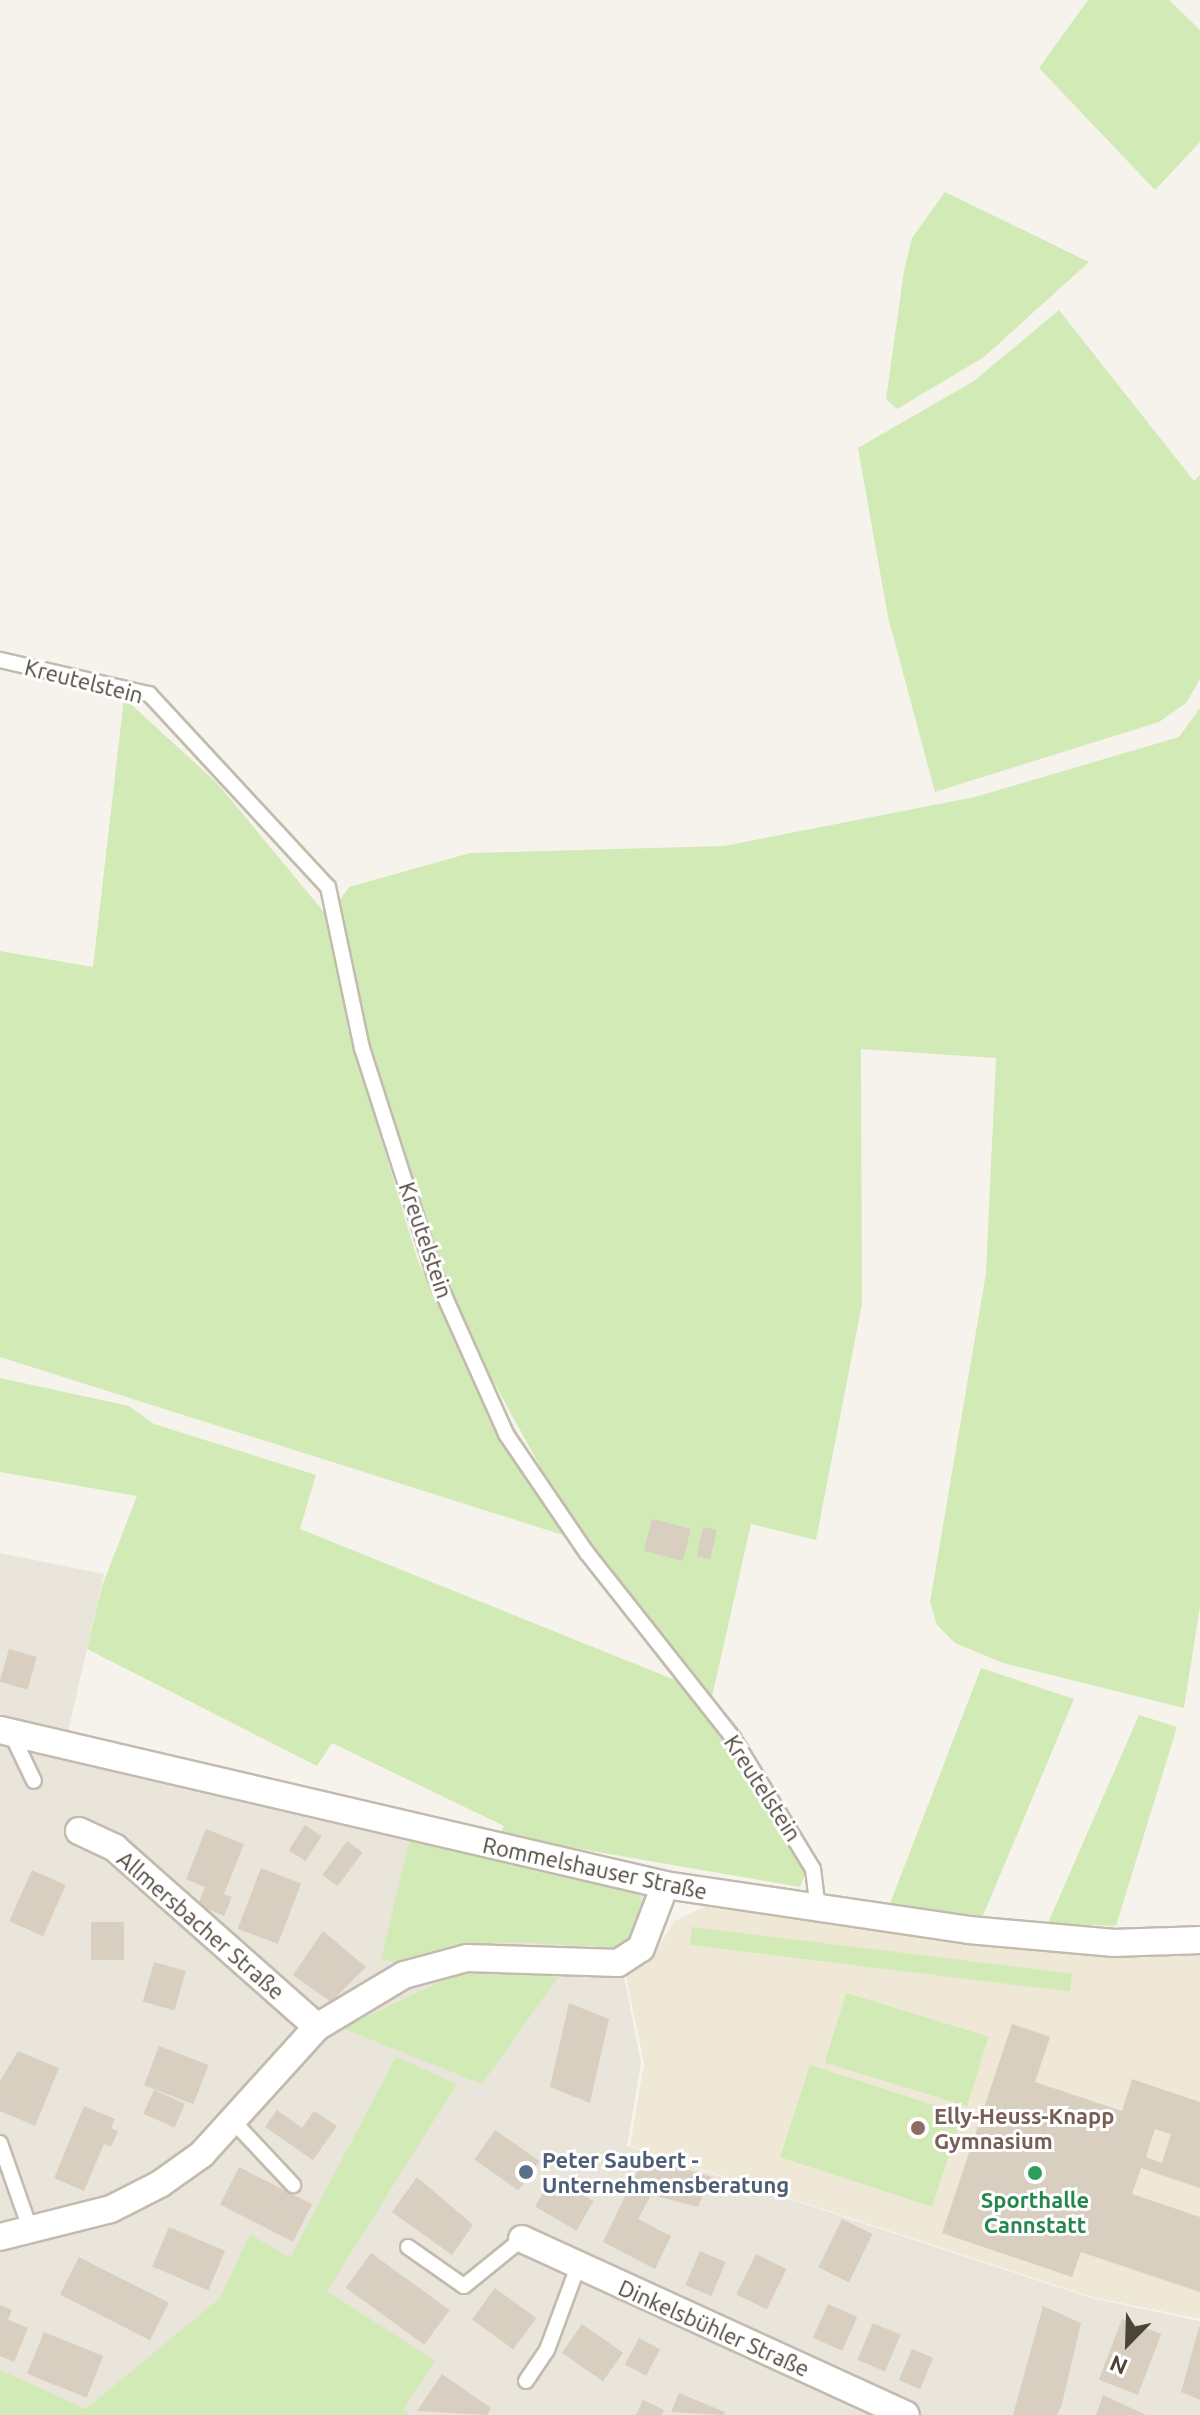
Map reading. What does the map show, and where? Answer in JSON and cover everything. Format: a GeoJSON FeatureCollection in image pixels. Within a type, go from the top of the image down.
{"type":"FeatureCollection","features":[{"type":"Feature","properties":{"kind":"street","name":"Rommelshauser Straße"},"geometry":{"type":"LineString","coordinates":[[6,1731],[665,1885],[818,1908],[1099,1942],[1200,1940]]}},
{"type":"Feature","properties":{"kind":"street","name":"Allmersbacher Straße"},"geometry":{"type":"LineString","coordinates":[[79,1831],[115,1848],[317,2027]]}},
{"type":"Feature","properties":{"kind":"street"},"geometry":{"type":"LineString","coordinates":[[0,2237],[29,2226],[123,2203],[202,2154],[317,2027],[404,1975],[467,1958],[618,1963],[641,1948],[665,1885]]}},
{"type":"Feature","properties":{"kind":"street","name":"Dinkelsbühler Straße"},"geometry":{"type":"LineString","coordinates":[[522,2239],[906,2415]]}},
{"type":"Feature","properties":{"kind":"lane","name":"Kreutelstein"},"geometry":{"type":"LineString","coordinates":[[0,660],[149,694],[328,887],[362,1048],[435,1275],[506,1434],[742,1751],[813,1869],[818,1908]]}},
{"type":"Feature","properties":{"kind":"lane"},"geometry":{"type":"LineString","coordinates":[[6,1731],[34,1781]]}},
{"type":"Feature","properties":{"kind":"lane"},"geometry":{"type":"LineString","coordinates":[[233,2121],[293,2185]]}},
{"type":"Feature","properties":{"kind":"lane"},"geometry":{"type":"LineString","coordinates":[[0,2143],[29,2226]]}},
{"type":"Feature","properties":{"kind":"lane"},"geometry":{"type":"LineString","coordinates":[[408,2247],[464,2286],[522,2239]]}},
{"type":"Feature","properties":{"kind":"lane"},"geometry":{"type":"LineString","coordinates":[[526,2381],[547,2350],[578,2266]]}},
{"type":"Feature","properties":{"kind":"shaded area"},"geometry":{"type":"Polygon","coordinates":[[[0,1553],[104,1574],[65,1745],[660,1886],[623,1971],[641,2063],[627,2146],[1091,2298],[1200,2321],[1200,2415],[0,2415],[0,1553]]]}},
{"type":"Feature","properties":{"kind":"shaded area","name":"Elly-Heuss-Knapp Gymnasium"},"geometry":{"type":"Polygon","coordinates":[[[712,1903],[966,1943],[1200,1955],[1200,2319],[1092,2297],[630,2146],[644,2064],[625,1972],[651,1956],[675,1921],[712,1903]]]}},
{"type":"Feature","properties":{"kind":"green space"},"geometry":{"type":"Polygon","coordinates":[[[1088,0],[1169,0],[1200,30],[1200,142],[1155,190],[1039,68],[1088,0]]]}},
{"type":"Feature","properties":{"kind":"green space"},"geometry":{"type":"Polygon","coordinates":[[[945,192],[1089,262],[984,357],[897,409],[886,399],[904,271],[912,238],[945,192]]]}},
{"type":"Feature","properties":{"kind":"green space"},"geometry":{"type":"Polygon","coordinates":[[[1059,310],[1194,481],[1200,475],[1200,679],[1186,703],[1159,722],[935,792],[888,617],[858,448],[974,381],[1059,310]]]}},
{"type":"Feature","properties":{"kind":"green space"},"geometry":{"type":"Polygon","coordinates":[[[124,698],[217,783],[328,917],[348,1029],[417,1258],[499,1436],[563,1535],[0,1357],[0,951],[93,967],[124,698]]]}},
{"type":"Feature","properties":{"kind":"green space"},"geometry":{"type":"Polygon","coordinates":[[[1200,708],[1200,1606],[1184,1708],[1003,1663],[955,1643],[937,1625],[930,1602],[986,1273],[996,1058],[861,1049],[862,1304],[816,1540],[751,1524],[711,1701],[570,1521],[456,1313],[363,1028],[335,907],[349,887],[470,853],[724,846],[975,797],[1179,737],[1200,708]]]}},
{"type":"Feature","properties":{"kind":"green space"},"geometry":{"type":"Polygon","coordinates":[[[0,1378],[129,1406],[154,1424],[316,1475],[300,1529],[680,1682],[722,1731],[806,1872],[800,1887],[499,1835],[504,1826],[332,1743],[317,1766],[87,1649],[102,1586],[137,1496],[0,1472],[0,1378]]]}},
{"type":"Feature","properties":{"kind":"green space"},"geometry":{"type":"Polygon","coordinates":[[[981,1668],[1074,1699],[982,1918],[889,1906],[981,1668]]]}},
{"type":"Feature","properties":{"kind":"green space"},"geometry":{"type":"Polygon","coordinates":[[[1139,1715],[1177,1727],[1116,1926],[1048,1923],[1139,1715]]]}},
{"type":"Feature","properties":{"kind":"green space"},"geometry":{"type":"Polygon","coordinates":[[[411,1836],[636,1891],[645,1910],[624,1948],[510,1942],[399,1963],[381,1959],[411,1836]]]}},
{"type":"Feature","properties":{"kind":"green space"},"geometry":{"type":"Polygon","coordinates":[[[692,1927],[1072,1974],[1070,1992],[690,1945],[692,1927]]]}},
{"type":"Feature","properties":{"kind":"green space"},"geometry":{"type":"Polygon","coordinates":[[[463,1971],[558,1977],[482,2084],[342,2028],[463,1971]]]}},
{"type":"Feature","properties":{"kind":"green space"},"geometry":{"type":"Polygon","coordinates":[[[846,1993],[988,2037],[967,2106],[825,2063],[846,1993]]]}},
{"type":"Feature","properties":{"kind":"green space"},"geometry":{"type":"Polygon","coordinates":[[[396,2057],[457,2084],[327,2291],[435,2361],[403,2410],[410,2415],[0,2415],[0,2370],[86,2409],[220,2298],[250,2234],[290,2258],[396,2057]]]}},
{"type":"Feature","properties":{"kind":"green space"},"geometry":{"type":"Polygon","coordinates":[[[810,2065],[962,2114],[932,2207],[780,2157],[810,2065]]]}},
{"type":"Feature","properties":{"kind":"building"},"geometry":{"type":"Polygon","coordinates":[[[652,1519],[691,1529],[683,1561],[644,1551],[652,1519]]]}},
{"type":"Feature","properties":{"kind":"building"},"geometry":{"type":"Polygon","coordinates":[[[703,1527],[717,1530],[710,1559],[697,1556],[703,1527]]]}},
{"type":"Feature","properties":{"kind":"building"},"geometry":{"type":"Polygon","coordinates":[[[9,1649],[37,1657],[28,1690],[0,1682],[9,1649]]]}},
{"type":"Feature","properties":{"kind":"building"},"geometry":{"type":"Polygon","coordinates":[[[305,1825],[322,1836],[305,1861],[289,1850],[305,1825]]]}},
{"type":"Feature","properties":{"kind":"building"},"geometry":{"type":"Polygon","coordinates":[[[206,1829],[244,1844],[224,1894],[232,1897],[224,1916],[198,1905],[205,1887],[186,1879],[206,1829]]]}},
{"type":"Feature","properties":{"kind":"building"},"geometry":{"type":"Polygon","coordinates":[[[347,1841],[362,1852],[338,1886],[322,1875],[347,1841]]]}},
{"type":"Feature","properties":{"kind":"building"},"geometry":{"type":"Polygon","coordinates":[[[261,1868],[301,1883],[278,1944],[238,1929],[261,1868]]]}},
{"type":"Feature","properties":{"kind":"building"},"geometry":{"type":"Polygon","coordinates":[[[32,1870],[66,1885],[43,1936],[9,1921],[32,1870]]]}},
{"type":"Feature","properties":{"kind":"building"},"geometry":{"type":"Polygon","coordinates":[[[91,1922],[124,1922],[124,1960],[91,1960],[91,1922]]]}},
{"type":"Feature","properties":{"kind":"building"},"geometry":{"type":"Polygon","coordinates":[[[323,1931],[366,1967],[331,2002],[293,1975],[323,1931]]]}},
{"type":"Feature","properties":{"kind":"building"},"geometry":{"type":"Polygon","coordinates":[[[154,1962],[186,1971],[174,2011],[143,2001],[154,1962]]]}},
{"type":"Feature","properties":{"kind":"building"},"geometry":{"type":"Polygon","coordinates":[[[569,2003],[609,2019],[590,2103],[550,2087],[569,2003]]]}},
{"type":"Feature","properties":{"kind":"building","name":"Sporthalle Cannstatt"},"geometry":{"type":"Polygon","coordinates":[[[1012,2024],[1050,2037],[1035,2082],[1122,2111],[1132,2079],[1200,2102],[1200,2188],[1141,2168],[1132,2194],[1200,2217],[1200,2292],[1081,2252],[1072,2277],[942,2233],[1012,2024]],[[1155,2129],[1146,2157],[1162,2163],[1171,2134],[1155,2129]]]}},
{"type":"Feature","properties":{"kind":"building"},"geometry":{"type":"Polygon","coordinates":[[[159,2046],[208,2065],[193,2104],[144,2085],[159,2046]]]}},
{"type":"Feature","properties":{"kind":"building"},"geometry":{"type":"Polygon","coordinates":[[[18,2051],[59,2068],[35,2126],[0,2111],[0,2081],[18,2051]]]}},
{"type":"Feature","properties":{"kind":"building"},"geometry":{"type":"Polygon","coordinates":[[[154,2090],[185,2104],[174,2128],[143,2114],[154,2090]]]}},
{"type":"Feature","properties":{"kind":"building"},"geometry":{"type":"Polygon","coordinates":[[[84,2106],[115,2119],[111,2128],[118,2131],[111,2147],[104,2144],[84,2191],[54,2178],[84,2106]]]}},
{"type":"Feature","properties":{"kind":"building"},"geometry":{"type":"Polygon","coordinates":[[[277,2110],[302,2128],[314,2111],[337,2126],[313,2160],[265,2127],[277,2110]]]}},
{"type":"Feature","properties":{"kind":"building"},"geometry":{"type":"Polygon","coordinates":[[[495,2130],[539,2161],[519,2190],[474,2159],[495,2130]]]}},
{"type":"Feature","properties":{"kind":"building"},"geometry":{"type":"Polygon","coordinates":[[[644,2157],[725,2181],[719,2194],[706,2189],[698,2207],[651,2195],[638,2219],[671,2236],[655,2269],[603,2242],[644,2157]]]}},
{"type":"Feature","properties":{"kind":"building"},"geometry":{"type":"Polygon","coordinates":[[[239,2167],[312,2204],[293,2242],[220,2204],[239,2167]]]}},
{"type":"Feature","properties":{"kind":"building"},"geometry":{"type":"Polygon","coordinates":[[[417,2177],[473,2225],[452,2255],[392,2212],[417,2177]]]}},
{"type":"Feature","properties":{"kind":"building"},"geometry":{"type":"Polygon","coordinates":[[[552,2177],[594,2201],[577,2230],[535,2206],[552,2177]]]}},
{"type":"Feature","properties":{"kind":"building"},"geometry":{"type":"Polygon","coordinates":[[[842,2219],[873,2234],[849,2282],[818,2268],[842,2219]]]}},
{"type":"Feature","properties":{"kind":"building"},"geometry":{"type":"Polygon","coordinates":[[[169,2227],[225,2251],[208,2290],[152,2267],[169,2227]]]}},
{"type":"Feature","properties":{"kind":"building"},"geometry":{"type":"Polygon","coordinates":[[[700,2251],[726,2262],[711,2296],[686,2285],[700,2251]]]}},
{"type":"Feature","properties":{"kind":"building"},"geometry":{"type":"Polygon","coordinates":[[[371,2253],[449,2310],[424,2345],[346,2288],[371,2253]]]}},
{"type":"Feature","properties":{"kind":"building"},"geometry":{"type":"Polygon","coordinates":[[[756,2254],[787,2269],[767,2309],[736,2294],[756,2254]]]}},
{"type":"Feature","properties":{"kind":"building"},"geometry":{"type":"Polygon","coordinates":[[[79,2257],[169,2303],[150,2340],[60,2294],[79,2257]]]}},
{"type":"Feature","properties":{"kind":"building"},"geometry":{"type":"Polygon","coordinates":[[[495,2288],[536,2318],[513,2350],[472,2320],[495,2288]]]}},
{"type":"Feature","properties":{"kind":"building"},"geometry":{"type":"Polygon","coordinates":[[[828,2304],[857,2317],[842,2351],[813,2338],[828,2304]]]}},
{"type":"Feature","properties":{"kind":"building"},"geometry":{"type":"Polygon","coordinates":[[[0,2305],[12,2310],[8,2320],[28,2328],[14,2362],[0,2356],[0,2305]]]}},
{"type":"Feature","properties":{"kind":"building"},"geometry":{"type":"Polygon","coordinates":[[[1043,2306],[1081,2323],[1062,2404],[1057,2415],[1013,2415],[1043,2306]]]}},
{"type":"Feature","properties":{"kind":"building"},"geometry":{"type":"Polygon","coordinates":[[[1122,2319],[1161,2334],[1138,2395],[1099,2380],[1122,2319]]]}},
{"type":"Feature","properties":{"kind":"building"},"geometry":{"type":"Polygon","coordinates":[[[873,2323],[901,2335],[885,2372],[857,2360],[873,2323]]]}},
{"type":"Feature","properties":{"kind":"building"},"geometry":{"type":"Polygon","coordinates":[[[582,2324],[623,2353],[603,2381],[562,2353],[582,2324]]]}},
{"type":"Feature","properties":{"kind":"building"},"geometry":{"type":"Polygon","coordinates":[[[1200,2327],[1200,2400],[1181,2392],[1200,2327]]]}},
{"type":"Feature","properties":{"kind":"building"},"geometry":{"type":"Polygon","coordinates":[[[44,2332],[103,2356],[86,2398],[27,2374],[44,2332]]]}},
{"type":"Feature","properties":{"kind":"building"},"geometry":{"type":"Polygon","coordinates":[[[639,2338],[660,2349],[646,2376],[625,2364],[639,2338]]]}},
{"type":"Feature","properties":{"kind":"building"},"geometry":{"type":"Polygon","coordinates":[[[912,2349],[933,2358],[920,2389],[899,2380],[912,2349]]]}},
{"type":"Feature","properties":{"kind":"building"},"geometry":{"type":"Polygon","coordinates":[[[442,2374],[491,2408],[487,2415],[417,2411],[442,2374]]]}},
{"type":"Feature","properties":{"kind":"building"},"geometry":{"type":"Polygon","coordinates":[[[679,2393],[725,2412],[724,2415],[671,2412],[679,2393]]]}},
{"type":"Feature","properties":{"kind":"building"},"geometry":{"type":"Polygon","coordinates":[[[1103,2395],[1146,2415],[1096,2415],[1103,2395]]]}},
{"type":"Feature","properties":{"kind":"building"},"geometry":{"type":"Polygon","coordinates":[[[643,2400],[664,2410],[662,2415],[636,2415],[643,2400]]]}},
{"type":"Feature","properties":{"kind":"place","name":"Elly-Heuss-Knapp Gymnasium"},"geometry":{"type":"Point","coordinates":[918,2128]}},
{"type":"Feature","properties":{"kind":"place","name":"Peter Saubert - Unternehmensberatung"},"geometry":{"type":"Point","coordinates":[526,2172]}},
{"type":"Feature","properties":{"kind":"place","name":"Sporthalle Cannstatt"},"geometry":{"type":"Point","coordinates":[1035,2173]}}]}
